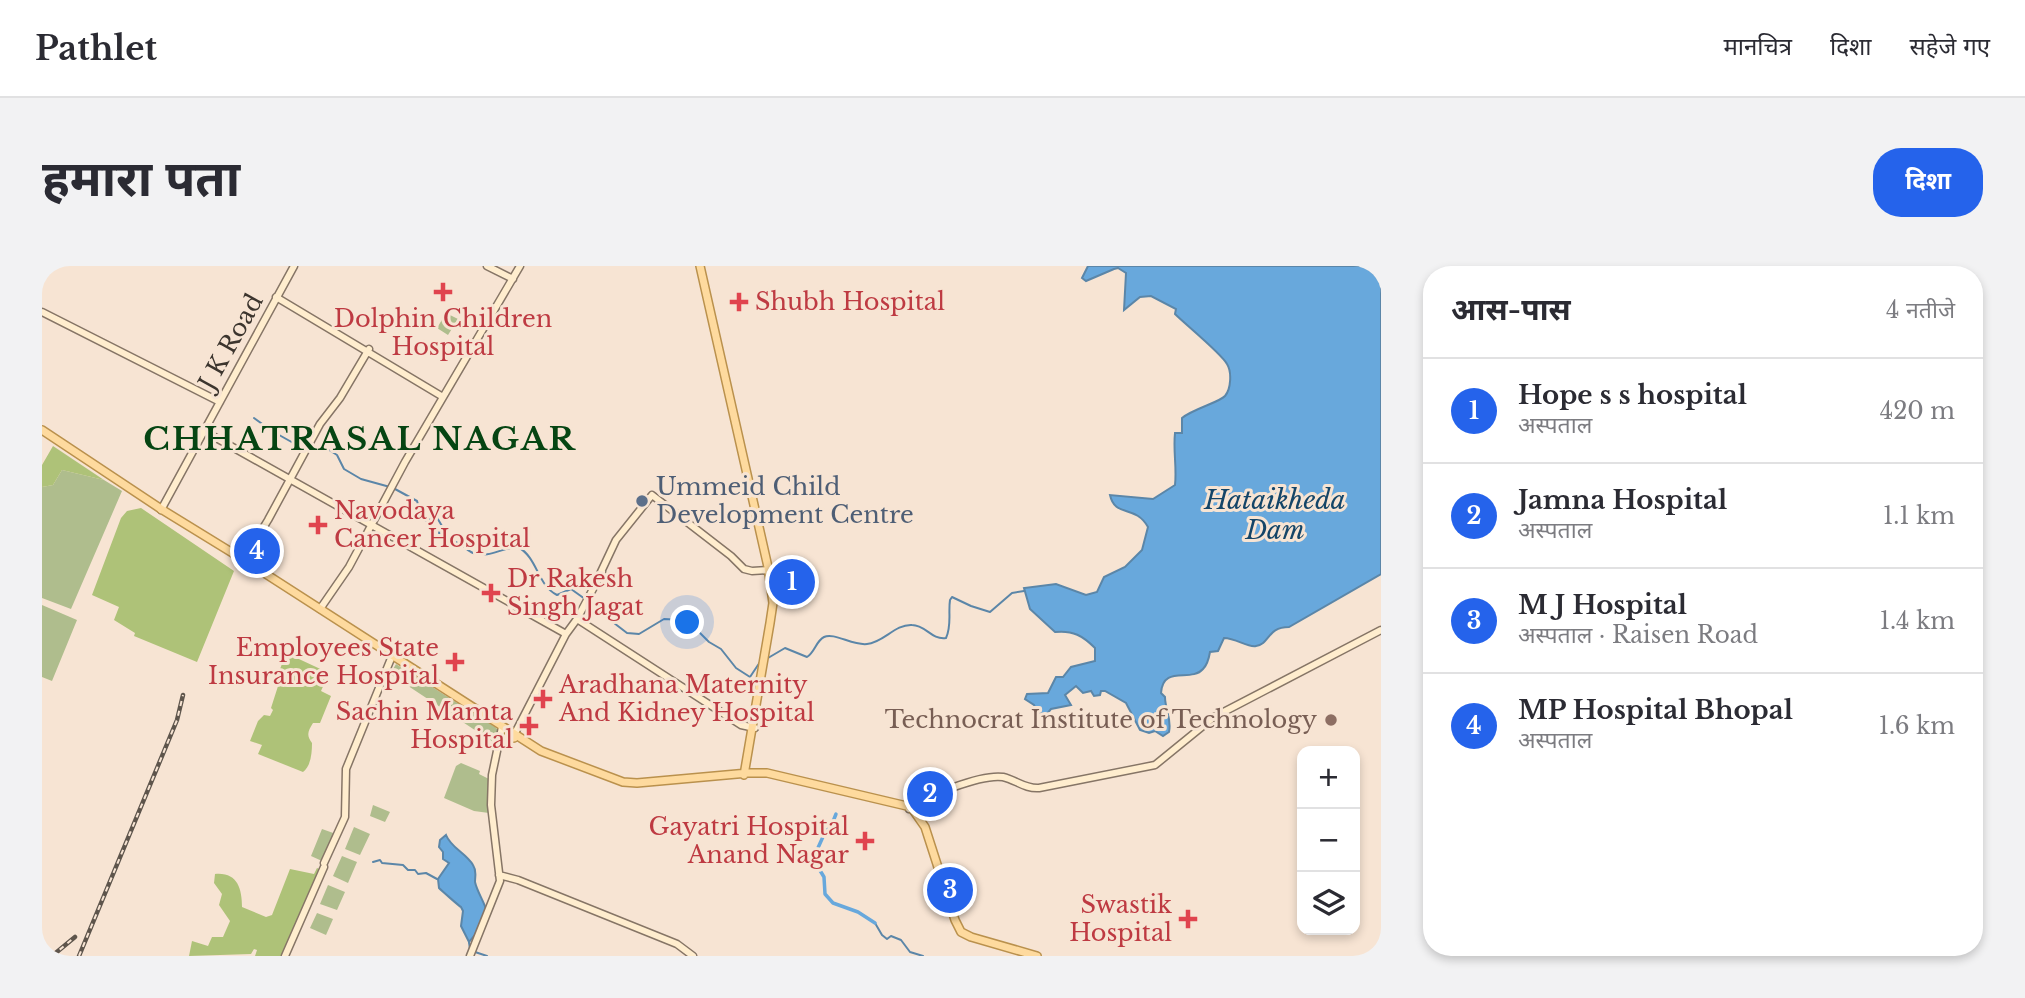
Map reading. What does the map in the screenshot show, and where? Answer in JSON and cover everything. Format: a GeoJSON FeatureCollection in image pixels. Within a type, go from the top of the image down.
{"type":"FeatureCollection","features":[{"type":"Feature","properties":{"kind":"main road"},"geometry":{"type":"LineString","coordinates":[[701,266],[775,603],[746,774]]}},
{"type":"Feature","properties":{"kind":"main road"},"geometry":{"type":"LineString","coordinates":[[42,431],[540,753],[622,784],[637,786],[760,773],[910,808],[925,827],[961,932],[976,939],[1037,956]]}},
{"type":"Feature","properties":{"kind":"main road"},"geometry":{"type":"LineString","coordinates":[[245,561],[393,657]]}},
{"type":"Feature","properties":{"kind":"main road"},"geometry":{"type":"LineString","coordinates":[[502,742],[514,736],[541,751],[623,782],[746,774],[767,775],[804,783]]}},
{"type":"Feature","properties":{"kind":"main road"},"geometry":{"type":"LineString","coordinates":[[735,774],[748,762]]}},
{"type":"Feature","properties":{"kind":"main road"},"geometry":{"type":"LineString","coordinates":[[748,762],[760,773]]}},
{"type":"Feature","properties":{"kind":"main road"},"geometry":{"type":"LineString","coordinates":[[910,808],[923,828],[952,922],[958,933],[964,938],[1029,956]]}},
{"type":"Feature","properties":{"kind":"street","name":"J K Road"},"geometry":{"type":"LineString","coordinates":[[160,507],[293,266]]}},
{"type":"Feature","properties":{"kind":"street"},"geometry":{"type":"LineString","coordinates":[[487,266],[511,279]]}},
{"type":"Feature","properties":{"kind":"street"},"geometry":{"type":"LineString","coordinates":[[318,609],[371,526],[443,395],[519,266]]}},
{"type":"Feature","properties":{"kind":"street"},"geometry":{"type":"LineString","coordinates":[[276,296],[443,395]]}},
{"type":"Feature","properties":{"kind":"street"},"geometry":{"type":"LineString","coordinates":[[42,313],[219,401]]}},
{"type":"Feature","properties":{"kind":"street"},"geometry":{"type":"LineString","coordinates":[[245,561],[321,425],[369,351]]}},
{"type":"Feature","properties":{"kind":"street"},"geometry":{"type":"LineString","coordinates":[[203,431],[566,634]]}},
{"type":"Feature","properties":{"kind":"street"},"geometry":{"type":"LineString","coordinates":[[514,736],[622,534],[652,497],[745,570],[769,568]]}},
{"type":"Feature","properties":{"kind":"street"},"geometry":{"type":"LineString","coordinates":[[577,619],[741,727],[753,729]]}},
{"type":"Feature","properties":{"kind":"street"},"geometry":{"type":"LineString","coordinates":[[514,736],[572,627]]}},
{"type":"Feature","properties":{"kind":"street"},"geometry":{"type":"LineString","coordinates":[[910,808],[943,791],[989,778],[1000,777],[1029,789],[1155,765],[1214,717],[1381,630]]}},
{"type":"Feature","properties":{"kind":"street"},"geometry":{"type":"LineString","coordinates":[[287,956],[347,818],[348,769],[393,657]]}},
{"type":"Feature","properties":{"kind":"street"},"geometry":{"type":"LineString","coordinates":[[494,772],[504,729]]}},
{"type":"Feature","properties":{"kind":"street"},"geometry":{"type":"LineString","coordinates":[[471,956],[501,875],[492,817],[494,772],[504,729]]}},
{"type":"Feature","properties":{"kind":"street"},"geometry":{"type":"LineString","coordinates":[[501,875],[678,947],[691,956]]}},
{"type":"Feature","properties":{"kind":"green space"},"geometry":{"type":"Polygon","coordinates":[[[446,313],[458,319],[448,335],[437,328],[446,313]]]}},
{"type":"Feature","properties":{"kind":"green space"},"geometry":{"type":"Polygon","coordinates":[[[53,446],[104,480],[62,470],[53,485],[42,487],[42,465],[53,446]]]}},
{"type":"Feature","properties":{"kind":"green space"},"geometry":{"type":"Polygon","coordinates":[[[62,470],[104,480],[122,491],[71,609],[42,598],[42,487],[53,485],[62,470]]]}},
{"type":"Feature","properties":{"kind":"green space"},"geometry":{"type":"Polygon","coordinates":[[[141,508],[234,571],[197,662],[134,636],[135,633],[114,620],[119,607],[92,595],[121,518],[127,511],[141,508]]]}},
{"type":"Feature","properties":{"kind":"green space"},"geometry":{"type":"Polygon","coordinates":[[[42,605],[77,620],[52,681],[42,677],[42,605]]]}},
{"type":"Feature","properties":{"kind":"green space"},"geometry":{"type":"Polygon","coordinates":[[[286,653],[329,673],[321,691],[331,696],[320,723],[313,723],[309,731],[311,755],[303,772],[258,754],[262,745],[250,741],[258,721],[264,715],[270,716],[273,710],[271,708],[279,683],[276,680],[286,653]]]}},
{"type":"Feature","properties":{"kind":"green space"},"geometry":{"type":"Polygon","coordinates":[[[396,664],[495,727],[499,731],[496,744],[390,674],[396,664]]]}},
{"type":"Feature","properties":{"kind":"green space"},"geometry":{"type":"Polygon","coordinates":[[[461,763],[480,771],[479,774],[491,780],[489,813],[474,811],[444,798],[456,766],[461,763]]]}},
{"type":"Feature","properties":{"kind":"green space"},"geometry":{"type":"Polygon","coordinates":[[[373,805],[390,812],[385,822],[370,816],[373,805]]]}},
{"type":"Feature","properties":{"kind":"green space"},"geometry":{"type":"Polygon","coordinates":[[[354,827],[370,834],[360,855],[345,849],[354,827]]]}},
{"type":"Feature","properties":{"kind":"green space"},"geometry":{"type":"Polygon","coordinates":[[[322,829],[336,834],[322,861],[311,856],[322,829]]]}},
{"type":"Feature","properties":{"kind":"green space"},"geometry":{"type":"Polygon","coordinates":[[[342,856],[357,862],[348,883],[333,876],[342,856]]]}},
{"type":"Feature","properties":{"kind":"green space"},"geometry":{"type":"Polygon","coordinates":[[[317,868],[321,870],[284,956],[255,956],[257,950],[254,949],[251,954],[189,956],[192,941],[208,946],[212,937],[223,937],[230,921],[219,905],[222,894],[214,883],[215,874],[229,876],[237,883],[242,907],[266,917],[272,915],[290,869],[314,874],[317,868]]]}},
{"type":"Feature","properties":{"kind":"green space"},"geometry":{"type":"Polygon","coordinates":[[[328,885],[345,892],[337,910],[320,904],[328,885]]]}},
{"type":"Feature","properties":{"kind":"green space"},"geometry":{"type":"Polygon","coordinates":[[[317,913],[333,919],[326,935],[310,928],[317,913]]]}},
{"type":"Feature","properties":{"kind":"water","name":"Hataikheda Dam"},"geometry":{"type":"Polygon","coordinates":[[[1088,266],[1381,266],[1381,574],[1289,627],[1273,632],[1261,645],[1253,646],[1224,638],[1218,651],[1210,652],[1206,666],[1198,673],[1167,679],[1161,693],[1165,697],[1170,727],[1169,732],[1163,736],[1155,731],[1149,733],[1140,730],[1126,703],[1105,691],[1094,696],[1091,691],[1083,693],[1076,686],[1065,695],[1071,705],[1051,709],[1046,715],[1037,712],[1034,705],[1025,699],[1027,694],[1048,693],[1056,677],[1063,677],[1071,667],[1095,661],[1095,648],[1077,635],[1055,632],[1030,609],[1024,588],[1056,584],[1086,595],[1097,592],[1104,577],[1125,567],[1142,550],[1148,527],[1137,516],[1116,506],[1110,495],[1153,499],[1175,485],[1175,433],[1182,433],[1182,418],[1225,396],[1230,385],[1230,371],[1224,359],[1175,314],[1176,309],[1151,296],[1140,297],[1124,310],[1126,273],[1118,268],[1086,281],[1082,278],[1088,266]]]}},
{"type":"Feature","properties":{"kind":"water"},"geometry":{"type":"Polygon","coordinates":[[[446,835],[474,867],[475,882],[486,909],[475,935],[469,942],[461,926],[461,907],[439,888],[438,879],[449,863],[443,859],[443,852],[439,847],[440,840],[446,835]]]}},
{"type":"Feature","properties":{"kind":"waterway"},"geometry":{"type":"LineString","coordinates":[[254,418],[304,449]]}},
{"type":"Feature","properties":{"kind":"waterway"},"geometry":{"type":"LineString","coordinates":[[309,451],[326,448],[337,455],[344,469],[361,479],[390,487]]}},
{"type":"Feature","properties":{"kind":"waterway"},"geometry":{"type":"LineString","coordinates":[[395,489],[417,501],[422,518],[426,521],[436,516],[442,526],[439,533],[445,540],[479,554],[518,547],[530,558],[550,591],[557,595],[571,589],[585,599]]}},
{"type":"Feature","properties":{"kind":"waterway"},"geometry":{"type":"LineString","coordinates":[[768,658],[785,648],[807,657],[821,639],[828,636],[862,644],[873,643],[906,625],[921,627],[936,637],[946,638],[952,597],[990,612],[1012,593],[1024,591]]}},
{"type":"Feature","properties":{"kind":"waterway"},"geometry":{"type":"LineString","coordinates":[[588,603],[627,633],[639,634],[664,619],[683,620],[721,649],[736,668],[750,677],[760,662]]}},
{"type":"Feature","properties":{"kind":"waterway"},"geometry":{"type":"LineString","coordinates":[[836,814],[813,859],[824,877],[825,894],[833,903],[858,912],[875,923]]}},
{"type":"Feature","properties":{"kind":"waterway"},"geometry":{"type":"LineString","coordinates":[[373,862],[380,860],[382,863],[403,865],[408,870],[415,870],[418,874],[426,873],[437,879]]}},
{"type":"Feature","properties":{"kind":"waterway"},"geometry":{"type":"LineString","coordinates":[[875,923],[887,939],[891,936],[901,940],[910,952],[923,956]]}},
{"type":"Feature","properties":{"kind":"waterway"},"geometry":{"type":"LineString","coordinates":[[469,942],[470,950]]}},
{"type":"Feature","properties":{"kind":"waterway"},"geometry":{"type":"LineString","coordinates":[[475,952],[487,956]]}},
{"type":"Feature","properties":{"kind":"railway"},"geometry":{"type":"LineString","coordinates":[[79,956],[177,720],[183,695]]}},
{"type":"Feature","properties":{"kind":"railway"},"geometry":{"type":"LineString","coordinates":[[52,956],[75,937]]}},
{"type":"Feature","properties":{"kind":"place","name":"Dolphin Children Hospital"},"geometry":{"type":"Point","coordinates":[443,292]}},
{"type":"Feature","properties":{"kind":"place","name":"Shubh Hospital"},"geometry":{"type":"Point","coordinates":[739,302]}},
{"type":"Feature","properties":{"kind":"place","name":"Ummeid Child Development Centre"},"geometry":{"type":"Point","coordinates":[642,501]}},
{"type":"Feature","properties":{"kind":"place","name":"Navodaya Cancer Hospital"},"geometry":{"type":"Point","coordinates":[318,525]}},
{"type":"Feature","properties":{"kind":"place","name":"MP Hospital Bhopal"},"geometry":{"type":"Point","coordinates":[257,551]}},
{"type":"Feature","properties":{"kind":"place","name":"Hope s s hospital"},"geometry":{"type":"Point","coordinates":[792,582]}},
{"type":"Feature","properties":{"kind":"place","name":"Dr Rakesh Singh Jagat"},"geometry":{"type":"Point","coordinates":[491,593]}},
{"type":"Feature","properties":{"kind":"place","name":"Employees State Insurance Hospital"},"geometry":{"type":"Point","coordinates":[455,662]}},
{"type":"Feature","properties":{"kind":"place","name":"Aradhana Maternity And Kidney Hospital"},"geometry":{"type":"Point","coordinates":[543,699]}},
{"type":"Feature","properties":{"kind":"place","name":"Technocrat Institute of Technology"},"geometry":{"type":"Point","coordinates":[1331,720]}},
{"type":"Feature","properties":{"kind":"place","name":"Sachin Mamta Hospital"},"geometry":{"type":"Point","coordinates":[529,726]}},
{"type":"Feature","properties":{"kind":"place","name":"Jamna Hospital"},"geometry":{"type":"Point","coordinates":[930,794]}},
{"type":"Feature","properties":{"kind":"place","name":"Gayatri Hospital Anand Nagar"},"geometry":{"type":"Point","coordinates":[865,841]}},
{"type":"Feature","properties":{"kind":"place","name":"M J Hospital"},"geometry":{"type":"Point","coordinates":[950,890]}},
{"type":"Feature","properties":{"kind":"place","name":"Swastik Hospital"},"geometry":{"type":"Point","coordinates":[1188,919]}},
{"type":"Feature","properties":{"kind":"district","name":"CHHATRASAL NAGAR"},"geometry":{"type":"Point","coordinates":[360,439]}}]}
